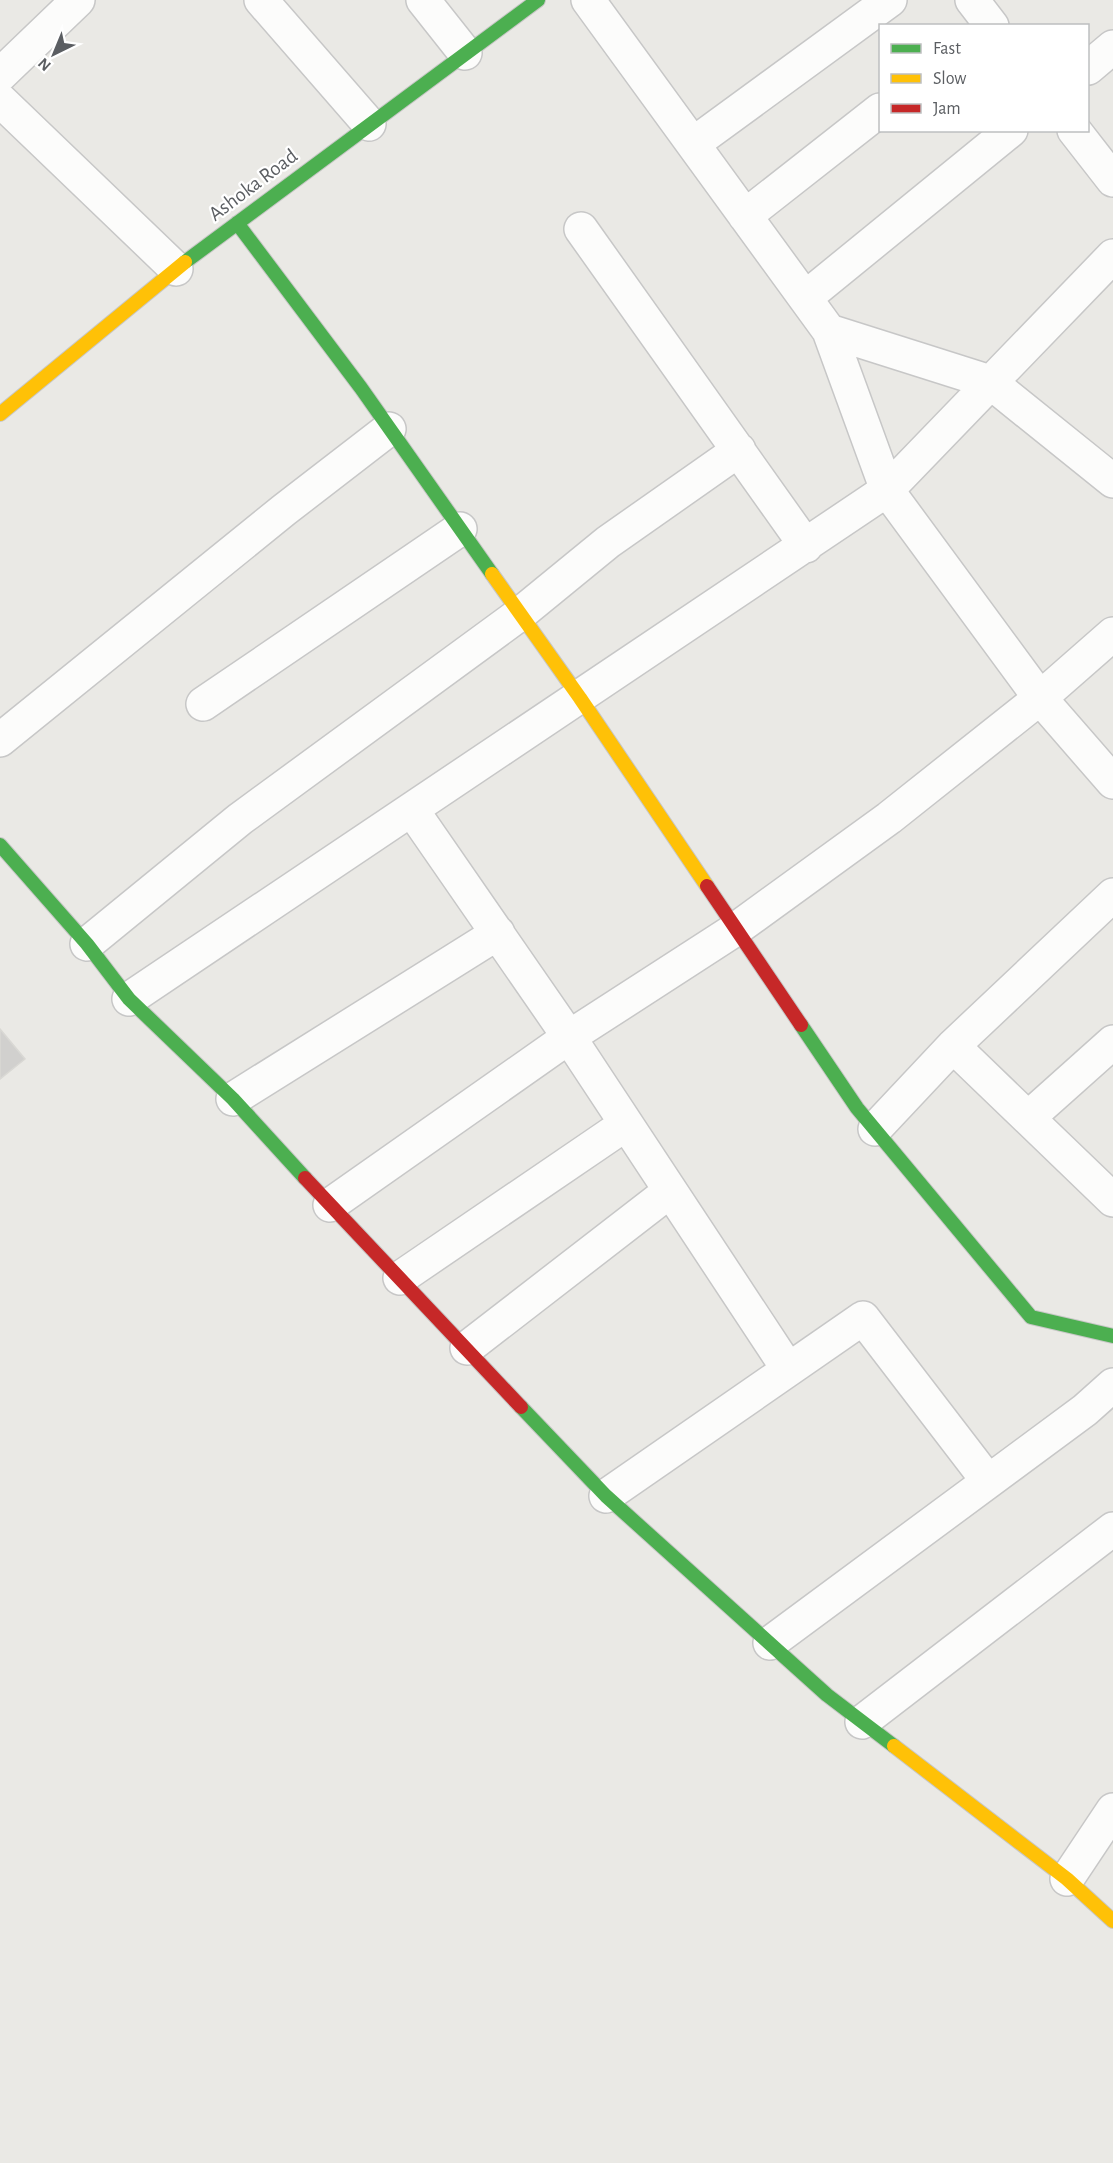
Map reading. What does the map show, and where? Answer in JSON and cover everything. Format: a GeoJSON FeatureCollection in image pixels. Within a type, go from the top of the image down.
{"type":"FeatureCollection","features":[{"type":"Feature","properties":{"kind":"street"},"geometry":{"type":"LineString","coordinates":[[0,75],[78,0]]}},
{"type":"Feature","properties":{"kind":"street"},"geometry":{"type":"LineString","coordinates":[[261,0],[369,124]]}},
{"type":"Feature","properties":{"kind":"street"},"geometry":{"type":"LineString","coordinates":[[423,0],[465,53]]}},
{"type":"Feature","properties":{"kind":"street","name":"Ashoka Road"},"geometry":{"type":"LineString","coordinates":[[0,414],[176,268],[538,0]]}},
{"type":"Feature","properties":{"kind":"street"},"geometry":{"type":"LineString","coordinates":[[588,0],[830,331],[887,490],[1040,698],[1113,782]]}},
{"type":"Feature","properties":{"kind":"street"},"geometry":{"type":"LineString","coordinates":[[693,144],[890,0]]}},
{"type":"Feature","properties":{"kind":"street"},"geometry":{"type":"LineString","coordinates":[[1089,67],[1113,47]]}},
{"type":"Feature","properties":{"kind":"street"},"geometry":{"type":"LineString","coordinates":[[0,99],[176,268]]}},
{"type":"Feature","properties":{"kind":"street"},"geometry":{"type":"LineString","coordinates":[[745,216],[879,111]]}},
{"type":"Feature","properties":{"kind":"street"},"geometry":{"type":"LineString","coordinates":[[805,298],[1009,132]]}},
{"type":"Feature","properties":{"kind":"street"},"geometry":{"type":"LineString","coordinates":[[1076,132],[1113,180]]}},
{"type":"Feature","properties":{"kind":"street"},"geometry":{"type":"LineString","coordinates":[[237,224],[389,429],[580,698],[857,1108],[1031,1317],[1113,1336]]}},
{"type":"Feature","properties":{"kind":"street"},"geometry":{"type":"LineString","coordinates":[[581,229],[806,546]]}},
{"type":"Feature","properties":{"kind":"street"},"geometry":{"type":"LineString","coordinates":[[129,999],[887,490],[1113,256]]}},
{"type":"Feature","properties":{"kind":"street"},"geometry":{"type":"LineString","coordinates":[[830,331],[990,382],[1113,481]]}},
{"type":"Feature","properties":{"kind":"street"},"geometry":{"type":"LineString","coordinates":[[0,740],[284,510],[389,429]]}},
{"type":"Feature","properties":{"kind":"street"},"geometry":{"type":"LineString","coordinates":[[87,944],[240,819],[520,614],[608,542],[739,450]]}},
{"type":"Feature","properties":{"kind":"street"},"geometry":{"type":"LineString","coordinates":[[203,704],[460,529]]}},
{"type":"Feature","properties":{"kind":"street"},"geometry":{"type":"LineString","coordinates":[[330,1205],[569,1037],[736,929],[889,818],[1040,698],[1113,634]]}},
{"type":"Feature","properties":{"kind":"street"},"geometry":{"type":"LineString","coordinates":[[412,810],[569,1037],[788,1369]]}},
{"type":"Feature","properties":{"kind":"street"},"geometry":{"type":"LineString","coordinates":[[0,845],[87,944],[129,999],[233,1100],[606,1496],[827,1695],[1067,1879],[1113,1921]]}},
{"type":"Feature","properties":{"kind":"street"},"geometry":{"type":"LineString","coordinates":[[874,1129],[953,1046],[1113,895]]}},
{"type":"Feature","properties":{"kind":"street"},"geometry":{"type":"LineString","coordinates":[[233,1100],[498,933]]}},
{"type":"Feature","properties":{"kind":"street"},"geometry":{"type":"LineString","coordinates":[[1028,1118],[1113,1042]]}},
{"type":"Feature","properties":{"kind":"street"},"geometry":{"type":"LineString","coordinates":[[953,1046],[1113,1200]]}},
{"type":"Feature","properties":{"kind":"street"},"geometry":{"type":"LineString","coordinates":[[400,1278],[626,1124]]}},
{"type":"Feature","properties":{"kind":"street"},"geometry":{"type":"LineString","coordinates":[[467,1348],[670,1191]]}},
{"type":"Feature","properties":{"kind":"street"},"geometry":{"type":"LineString","coordinates":[[606,1496],[863,1318],[988,1481]]}},
{"type":"Feature","properties":{"kind":"street"},"geometry":{"type":"LineString","coordinates":[[770,1643],[1085,1410],[1113,1385]]}},
{"type":"Feature","properties":{"kind":"street"},"geometry":{"type":"LineString","coordinates":[[862,1722],[1113,1529]]}},
{"type":"Feature","properties":{"kind":"street"},"geometry":{"type":"LineString","coordinates":[[1067,1879],[1113,1810]]}},
{"type":"Feature","properties":{"kind":"building"},"geometry":{"type":"Polygon","coordinates":[[[0,1029],[25,1059],[0,1079],[0,1029]]]}},
{"type":"Feature","properties":{"kind":"traffic: fast"},"geometry":{"type":"LineString","coordinates":[[185,262],[538,0]]}},
{"type":"Feature","properties":{"kind":"traffic: fast"},"geometry":{"type":"LineString","coordinates":[[237,223],[361,388],[492,574]]}},
{"type":"Feature","properties":{"kind":"traffic: fast"},"geometry":{"type":"LineString","coordinates":[[0,845],[87,944],[129,999],[233,1099],[305,1178]]}},
{"type":"Feature","properties":{"kind":"traffic: fast"},"geometry":{"type":"LineString","coordinates":[[801,1025],[857,1108],[1031,1317],[1113,1336]]}},
{"type":"Feature","properties":{"kind":"traffic: fast"},"geometry":{"type":"LineString","coordinates":[[521,1407],[606,1496],[827,1695],[894,1746]]}},
{"type":"Feature","properties":{"kind":"traffic: slow"},"geometry":{"type":"LineString","coordinates":[[0,414],[185,262]]}},
{"type":"Feature","properties":{"kind":"traffic: slow"},"geometry":{"type":"LineString","coordinates":[[492,574],[580,698],[707,886]]}},
{"type":"Feature","properties":{"kind":"traffic: slow"},"geometry":{"type":"LineString","coordinates":[[894,1746],[1067,1879],[1113,1921]]}},
{"type":"Feature","properties":{"kind":"traffic: jam"},"geometry":{"type":"LineString","coordinates":[[707,886],[801,1025]]}},
{"type":"Feature","properties":{"kind":"traffic: jam"},"geometry":{"type":"LineString","coordinates":[[305,1178],[521,1407]]}}]}
